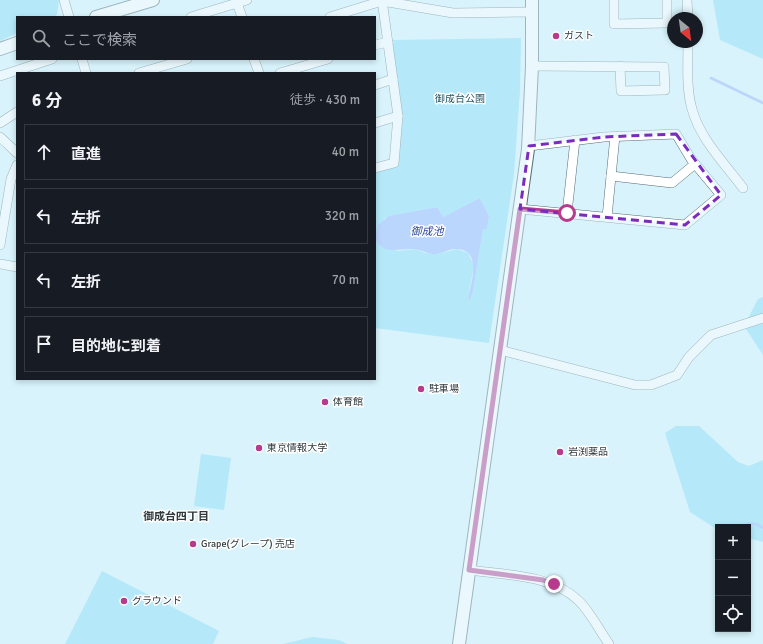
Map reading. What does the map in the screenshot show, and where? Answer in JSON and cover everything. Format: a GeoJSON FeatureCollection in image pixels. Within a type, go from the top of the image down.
{"type":"FeatureCollection","features":[{"type":"Feature","properties":{"kind":"street"},"geometry":{"type":"LineString","coordinates":[[64,0],[69,16]]}},
{"type":"Feature","properties":{"kind":"street"},"geometry":{"type":"LineString","coordinates":[[99,16],[153,0]]}},
{"type":"Feature","properties":{"kind":"street"},"geometry":{"type":"LineString","coordinates":[[194,16],[247,0]]}},
{"type":"Feature","properties":{"kind":"street"},"geometry":{"type":"LineString","coordinates":[[614,0],[614,24],[667,23],[666,0]]}},
{"type":"Feature","properties":{"kind":"street"},"geometry":{"type":"LineString","coordinates":[[687,0],[688,12]]}},
{"type":"Feature","properties":{"kind":"street"},"geometry":{"type":"LineString","coordinates":[[376,168],[394,163],[398,116],[382,1]]}},
{"type":"Feature","properties":{"kind":"street"},"geometry":{"type":"LineString","coordinates":[[333,16],[382,1],[453,13],[532,6],[532,66],[529,146],[469,570],[460,644]]}},
{"type":"Feature","properties":{"kind":"street"},"geometry":{"type":"LineString","coordinates":[[237,3],[242,16]]}},
{"type":"Feature","properties":{"kind":"street"},"geometry":{"type":"LineString","coordinates":[[376,45],[388,42]]}},
{"type":"Feature","properties":{"kind":"street"},"geometry":{"type":"LineString","coordinates":[[0,49],[16,43]]}},
{"type":"Feature","properties":{"kind":"street"},"geometry":{"type":"LineString","coordinates":[[688,48],[689,91],[696,122],[714,151],[743,188]]}},
{"type":"Feature","properties":{"kind":"street"},"geometry":{"type":"LineString","coordinates":[[0,76],[49,60]]}},
{"type":"Feature","properties":{"kind":"street"},"geometry":{"type":"LineString","coordinates":[[82,60],[86,72]]}},
{"type":"Feature","properties":{"kind":"street"},"geometry":{"type":"LineString","coordinates":[[142,72],[184,60]]}},
{"type":"Feature","properties":{"kind":"street"},"geometry":{"type":"LineString","coordinates":[[254,60],[258,72]]}},
{"type":"Feature","properties":{"kind":"street"},"geometry":{"type":"LineString","coordinates":[[283,72],[325,60]]}},
{"type":"Feature","properties":{"kind":"street"},"geometry":{"type":"LineString","coordinates":[[532,66],[620,66],[664,67],[665,90],[621,91],[620,66]]}},
{"type":"Feature","properties":{"kind":"street"},"geometry":{"type":"LineString","coordinates":[[376,85],[393,79]]}},
{"type":"Feature","properties":{"kind":"street"},"geometry":{"type":"LineString","coordinates":[[0,123],[16,113]]}},
{"type":"Feature","properties":{"kind":"street"},"geometry":{"type":"LineString","coordinates":[[376,123],[398,116]]}},
{"type":"Feature","properties":{"kind":"street"},"geometry":{"type":"LineString","coordinates":[[520,209],[685,225],[721,195],[695,164],[676,134],[615,136],[529,146]]}},
{"type":"Feature","properties":{"kind":"street"},"geometry":{"type":"LineString","coordinates":[[607,217],[615,136]]}},
{"type":"Feature","properties":{"kind":"street"},"geometry":{"type":"LineString","coordinates":[[0,137],[16,152]]}},
{"type":"Feature","properties":{"kind":"street"},"geometry":{"type":"LineString","coordinates":[[567,213],[575,140]]}},
{"type":"Feature","properties":{"kind":"street"},"geometry":{"type":"LineString","coordinates":[[611,176],[672,183],[695,164]]}},
{"type":"Feature","properties":{"kind":"street"},"geometry":{"type":"LineString","coordinates":[[0,245],[11,179],[16,167]]}},
{"type":"Feature","properties":{"kind":"street"},"geometry":{"type":"LineString","coordinates":[[0,264],[16,267]]}},
{"type":"Feature","properties":{"kind":"street"},"geometry":{"type":"LineString","coordinates":[[500,350],[635,385],[651,384],[677,375],[689,357],[711,335],[763,318]]}},
{"type":"Feature","properties":{"kind":"street"},"geometry":{"type":"LineString","coordinates":[[469,570],[543,580],[562,588],[580,602],[609,644]]}},
{"type":"Feature","properties":{"kind":"highlighted area"},"geometry":{"type":"Polygon","coordinates":[[[676,134],[721,195],[685,225],[520,209],[529,146],[604,137],[676,134]]]}},
{"type":"Feature","properties":{"kind":"green space"},"geometry":{"type":"Polygon","coordinates":[[[0,0],[59,0],[57,15],[54,16],[16,16],[16,33],[0,41],[0,0]]]}},
{"type":"Feature","properties":{"kind":"green space"},"geometry":{"type":"Polygon","coordinates":[[[713,0],[763,0],[763,59],[720,40],[713,0]]]}},
{"type":"Feature","properties":{"kind":"green space","name":"御成台公園"},"geometry":{"type":"Polygon","coordinates":[[[521,38],[520,91],[514,174],[489,343],[376,328],[376,172],[396,166],[403,118],[392,40],[521,38]],[[480,198],[443,217],[438,208],[432,208],[391,216],[384,219],[397,251],[416,249],[425,253],[438,254],[457,249],[468,253],[474,265],[468,299],[470,300],[473,291],[483,228],[487,229],[489,216],[480,198]]]}},
{"type":"Feature","properties":{"kind":"green space"},"geometry":{"type":"Polygon","coordinates":[[[763,297],[763,355],[744,326],[758,299],[763,297]]]}},
{"type":"Feature","properties":{"kind":"green space"},"geometry":{"type":"Polygon","coordinates":[[[676,426],[699,426],[738,462],[749,466],[763,460],[763,542],[751,539],[751,524],[715,524],[715,528],[690,512],[665,433],[676,426]]]}},
{"type":"Feature","properties":{"kind":"green space"},"geometry":{"type":"Polygon","coordinates":[[[201,454],[231,458],[224,510],[194,506],[201,454]]]}},
{"type":"Feature","properties":{"kind":"green space","name":"グラウンド"},"geometry":{"type":"Polygon","coordinates":[[[102,571],[219,631],[213,644],[65,644],[102,571]]]}},
{"type":"Feature","properties":{"kind":"green space"},"geometry":{"type":"Polygon","coordinates":[[[312,637],[339,640],[347,644],[283,644],[312,637]]]}},
{"type":"Feature","properties":{"kind":"water","name":"御成池"},"geometry":{"type":"Polygon","coordinates":[[[480,198],[489,216],[487,229],[483,229],[473,291],[470,300],[468,299],[473,276],[473,268],[472,260],[469,254],[464,250],[453,249],[434,254],[416,249],[391,250],[382,247],[376,240],[378,225],[389,216],[438,208],[443,217],[480,198]]]}},
{"type":"Feature","properties":{"kind":"waterway"},"geometry":{"type":"LineString","coordinates":[[711,78],[763,103]]}},
{"type":"Feature","properties":{"kind":"waterway"},"geometry":{"type":"LineString","coordinates":[[751,524],[756,524],[763,528]]}},
{"type":"Feature","properties":{"kind":"place","name":"ガスト"},"geometry":{"type":"Point","coordinates":[556,36]}},
{"type":"Feature","properties":{"kind":"place","name":"駐車場"},"geometry":{"type":"Point","coordinates":[421,389]}},
{"type":"Feature","properties":{"kind":"place","name":"体育館"},"geometry":{"type":"Point","coordinates":[325,402]}},
{"type":"Feature","properties":{"kind":"place","name":"東京情報大学"},"geometry":{"type":"Point","coordinates":[259,448]}},
{"type":"Feature","properties":{"kind":"place","name":"岩渕薬品"},"geometry":{"type":"Point","coordinates":[560,452]}},
{"type":"Feature","properties":{"kind":"place","name":"Grape(グレープ) 売店"},"geometry":{"type":"Point","coordinates":[193,544]}},
{"type":"Feature","properties":{"kind":"place","name":"グラウンド"},"geometry":{"type":"Point","coordinates":[124,601]}},
{"type":"Feature","properties":{"kind":"district","name":"御成台四丁目"},"geometry":{"type":"Point","coordinates":[176,516]}},
{"type":"Feature","properties":{"kind":"route"},"geometry":{"type":"LineString","coordinates":[[554,584],[543,580],[469,570],[520,209],[567,213]]}}]}
